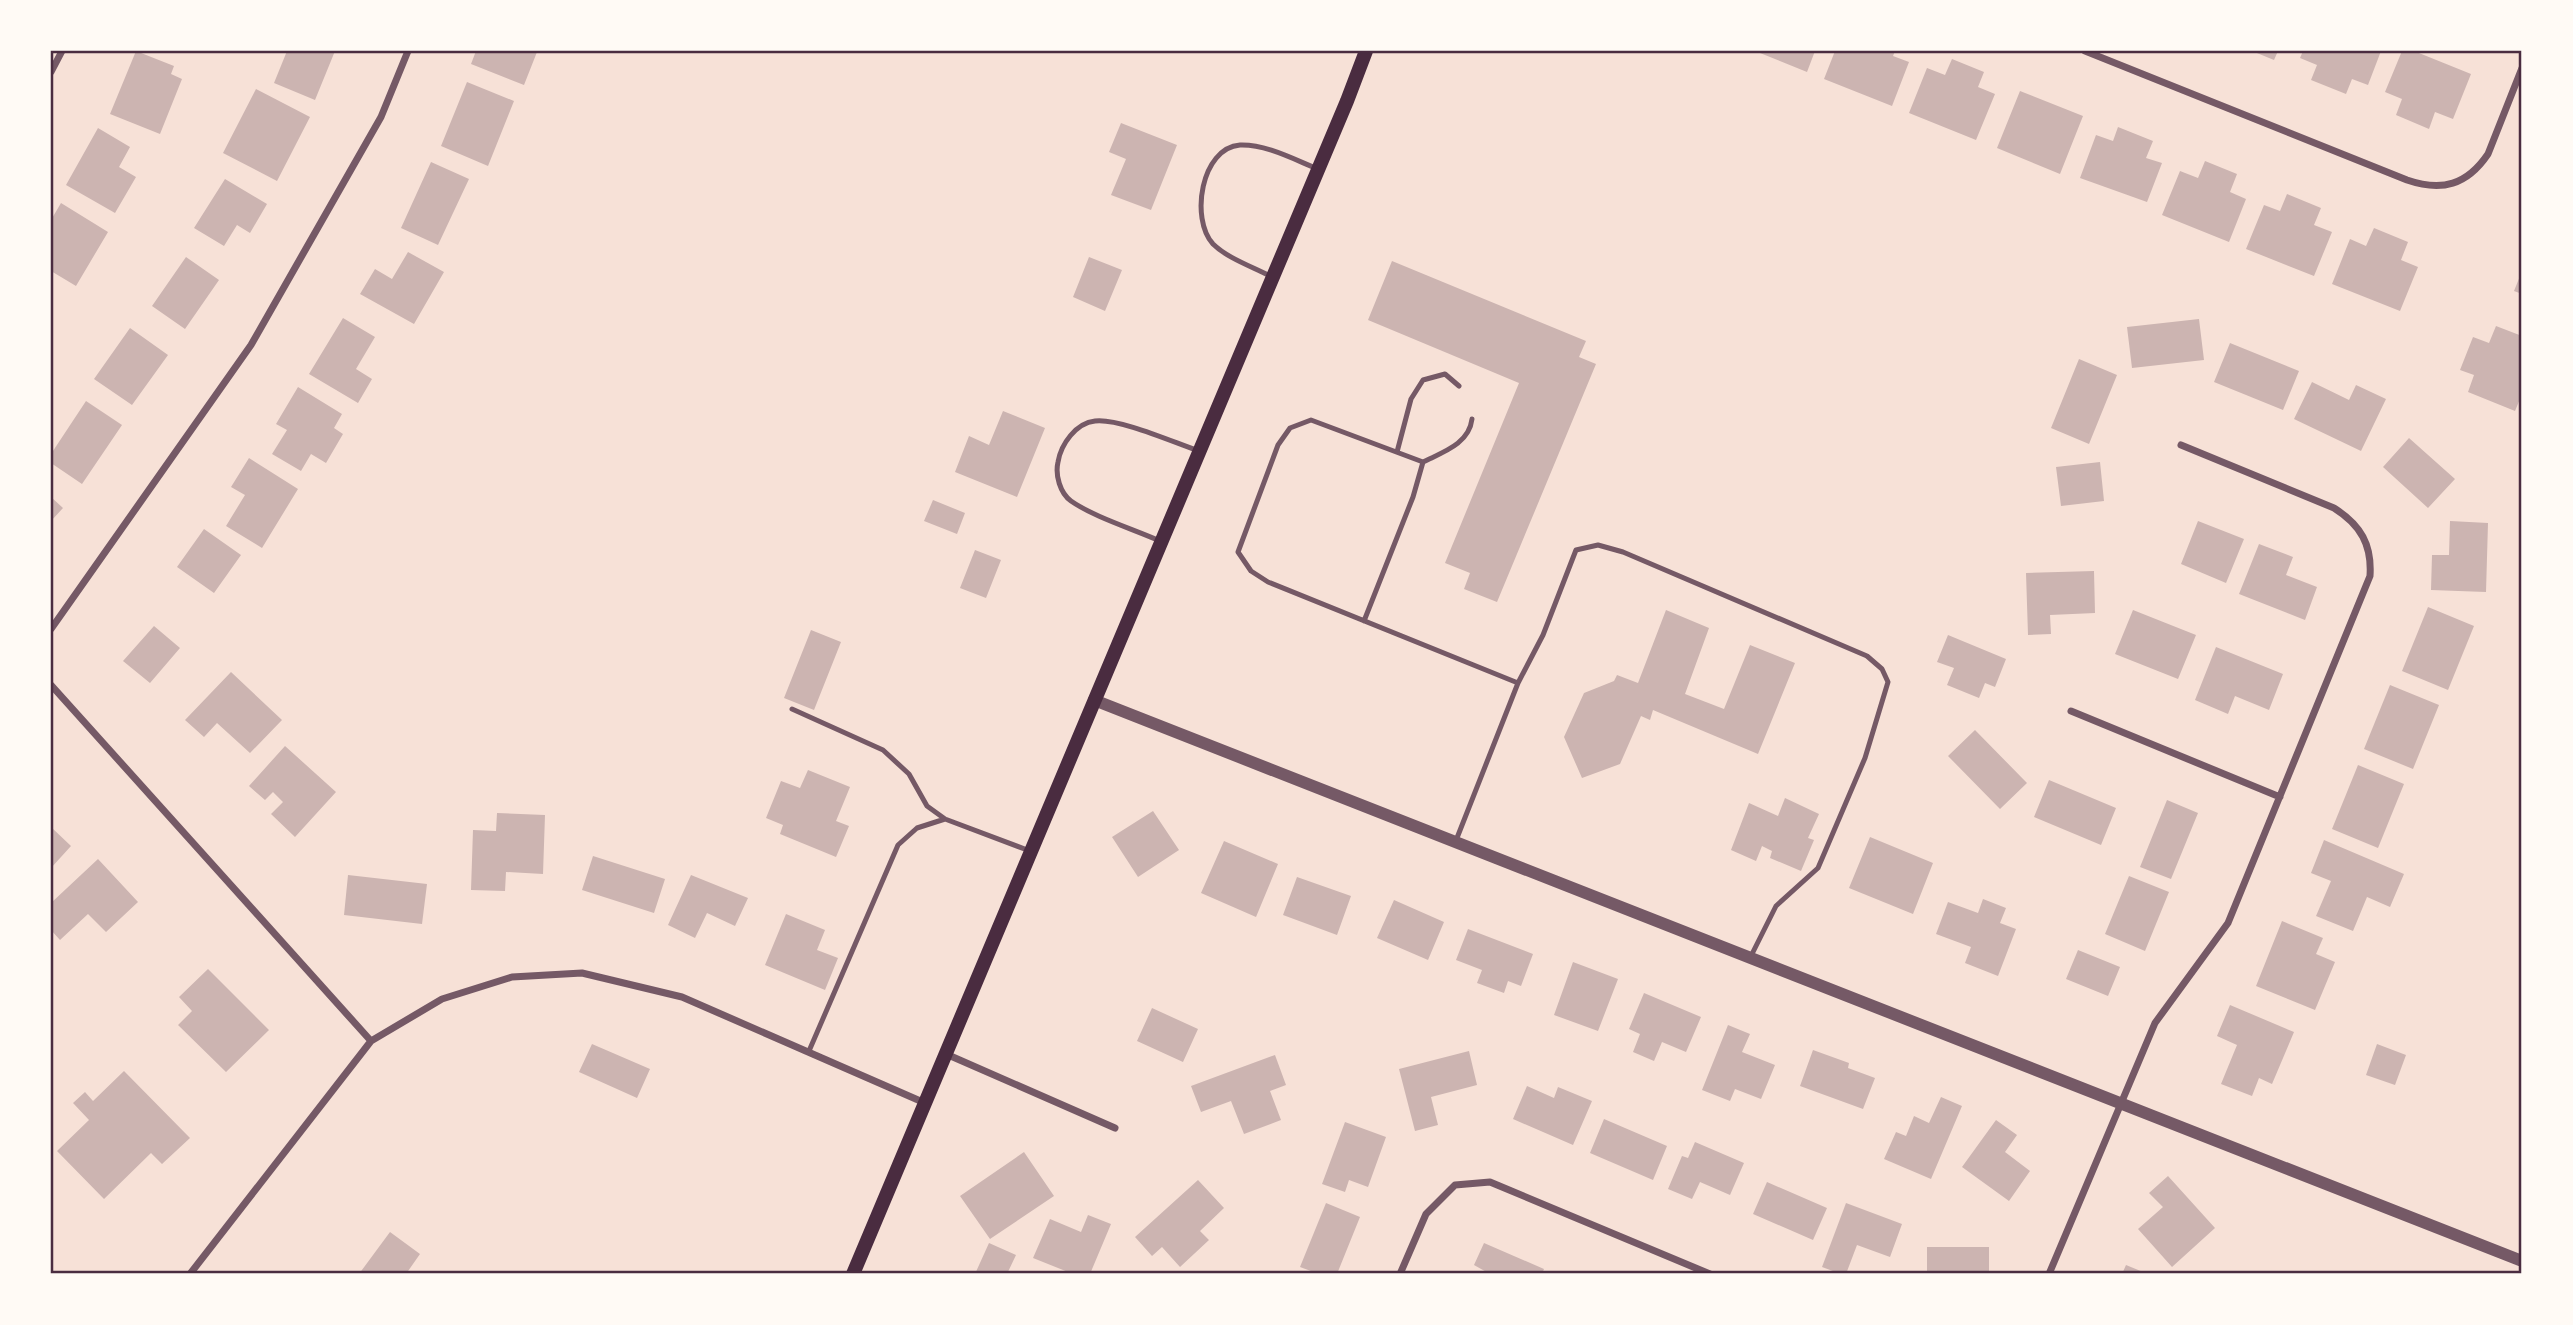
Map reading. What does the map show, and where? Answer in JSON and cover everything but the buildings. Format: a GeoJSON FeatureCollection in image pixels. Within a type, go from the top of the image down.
{"type":"FeatureCollection","features":[{"type":"Feature","properties":{"kind":"main road"},"geometry":{"type":"LineString","coordinates":[[853,1274],[1366,51]]}},
{"type":"Feature","properties":{"kind":"street"},"geometry":{"type":"LineString","coordinates":[[51,72],[62,51]]}},
{"type":"Feature","properties":{"kind":"street"},"geometry":{"type":"LineString","coordinates":[[51,629],[251,345],[381,117],[408,51]]}},
{"type":"Feature","properties":{"kind":"street"},"geometry":{"type":"LineString","coordinates":[[2085,51],[2407,180],[2438,188],[2454,185],[2480,167],[2488,154],[2522,68]]}},
{"type":"Feature","properties":{"kind":"street"},"geometry":{"type":"LineString","coordinates":[[2049,1274],[2155,1023],[2228,923],[2365,592],[2371,559],[2368,544],[2360,528],[2334,508],[2181,445]]}},
{"type":"Feature","properties":{"kind":"street"},"geometry":{"type":"LineString","coordinates":[[51,685],[370,1041]]}},
{"type":"Feature","properties":{"kind":"street"},"geometry":{"type":"LineString","coordinates":[[1094,700],[2522,1261]]}},
{"type":"Feature","properties":{"kind":"street"},"geometry":{"type":"LineString","coordinates":[[2071,711],[2280,797]]}},
{"type":"Feature","properties":{"kind":"street"},"geometry":{"type":"LineString","coordinates":[[190,1274],[370,1041],[442,999],[512,977],[582,974],[682,997],[925,1103]]}},
{"type":"Feature","properties":{"kind":"street"},"geometry":{"type":"LineString","coordinates":[[946,1054],[1115,1128]]}},
{"type":"Feature","properties":{"kind":"street"},"geometry":{"type":"LineString","coordinates":[[1400,1274],[1426,1214],[1455,1185],[1490,1182],[1710,1274]]}},
{"type":"Feature","properties":{"kind":"lane"},"geometry":{"type":"LineString","coordinates":[[1272,278],[1213,244],[1200,210],[1210,172],[1219,155],[1239,145],[1257,147],[1318,169]]}},
{"type":"Feature","properties":{"kind":"lane"},"geometry":{"type":"LineString","coordinates":[[1397,452],[1411,399],[1423,380],[1445,374],[1459,387]]}},
{"type":"Feature","properties":{"kind":"lane"},"geometry":{"type":"LineString","coordinates":[[1472,419],[1471,429],[1455,447],[1423,462],[1311,420],[1290,428],[1278,445],[1238,552],[1251,572],[1268,582],[1518,683]]}},
{"type":"Feature","properties":{"kind":"lane"},"geometry":{"type":"LineString","coordinates":[[1161,541],[1070,500],[1060,487],[1057,464],[1066,441],[1080,427],[1096,421],[1130,427],[1199,451]]}},
{"type":"Feature","properties":{"kind":"lane"},"geometry":{"type":"LineString","coordinates":[[1364,621],[1413,497],[1423,462]]}},
{"type":"Feature","properties":{"kind":"lane"},"geometry":{"type":"LineString","coordinates":[[1455,843],[1518,683],[1543,635],[1576,550],[1598,545],[1623,552],[1867,656],[1882,669],[1888,682],[1865,758],[1818,868],[1776,906],[1750,958]]}},
{"type":"Feature","properties":{"kind":"lane"},"geometry":{"type":"LineString","coordinates":[[792,709],[883,750],[909,774],[927,806],[945,819],[1030,851]]}},
{"type":"Feature","properties":{"kind":"lane"},"geometry":{"type":"LineString","coordinates":[[810,1051],[898,845],[917,828],[945,819]]}}]}
